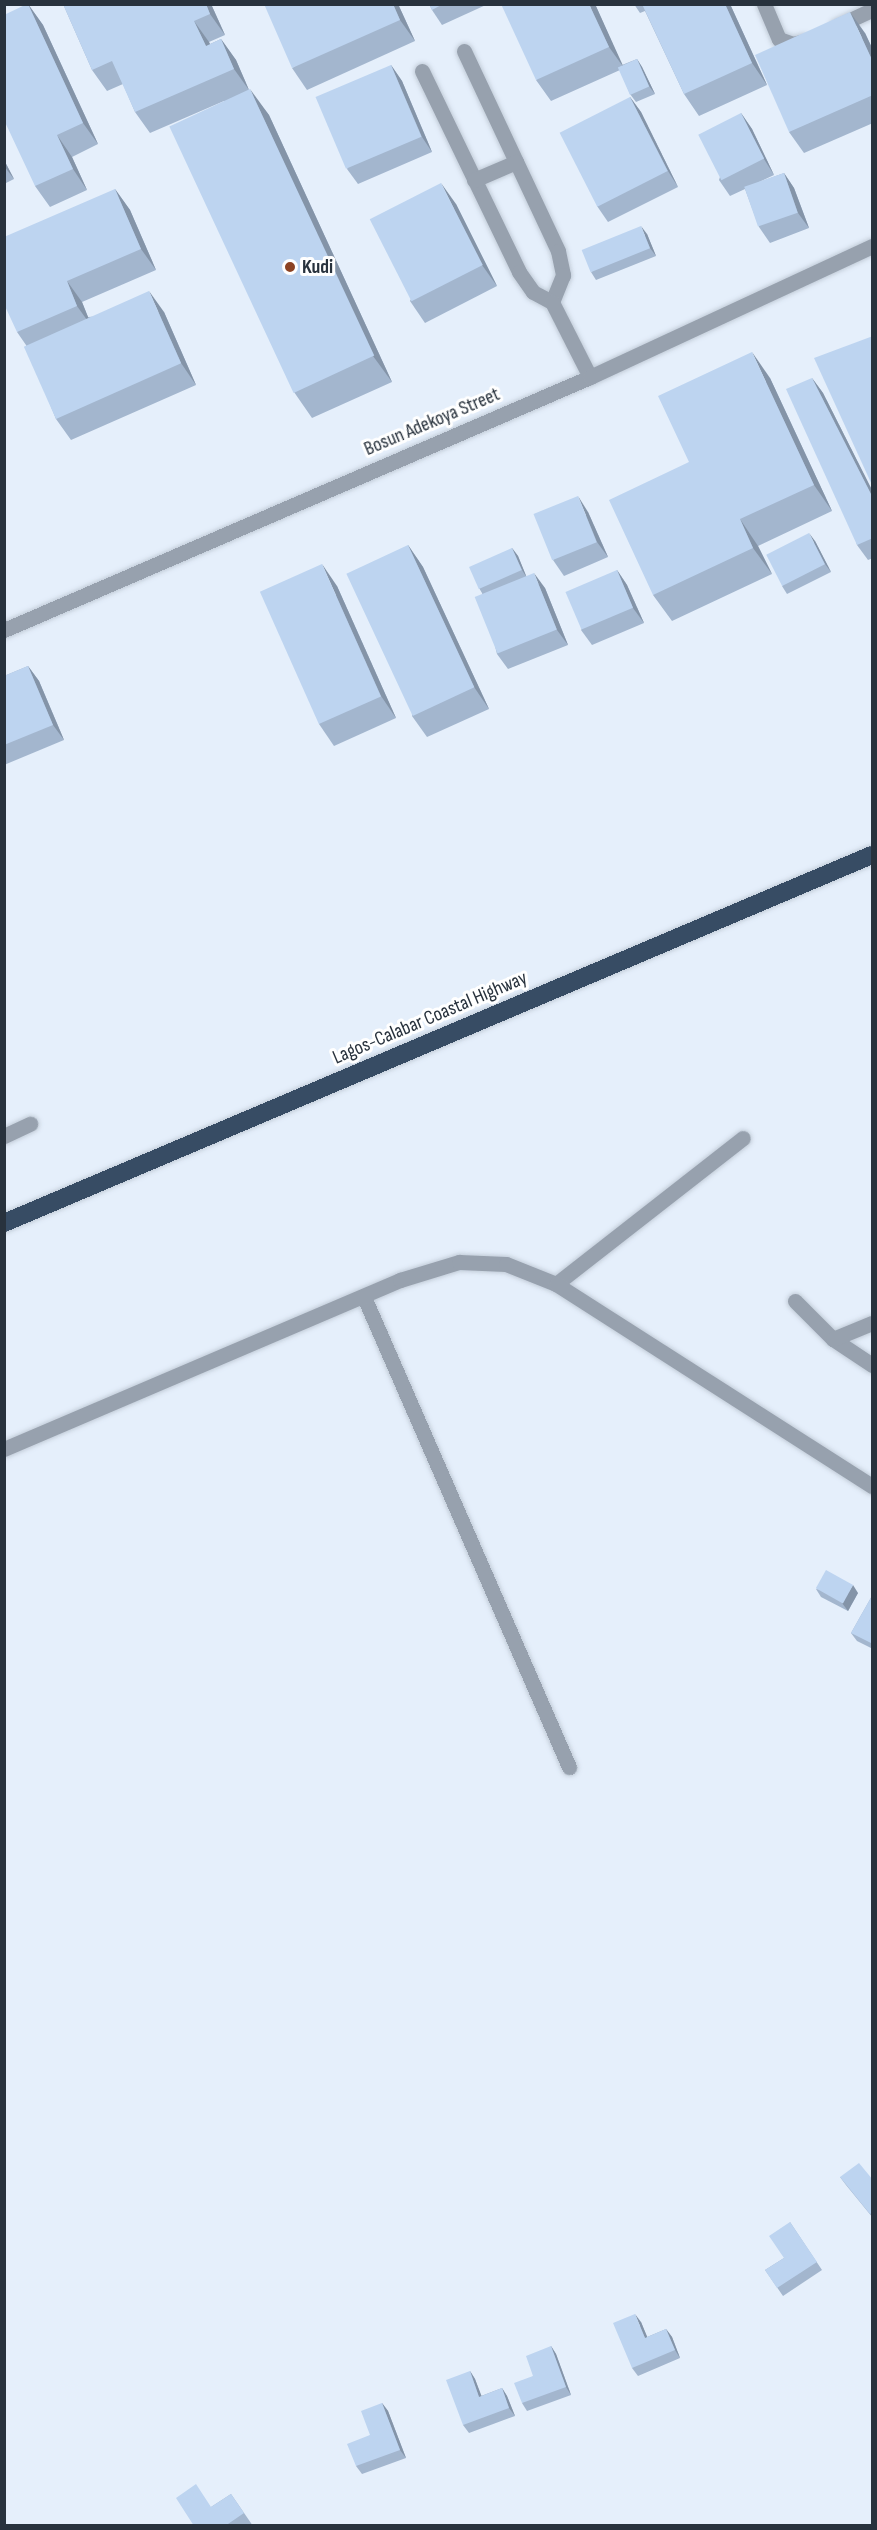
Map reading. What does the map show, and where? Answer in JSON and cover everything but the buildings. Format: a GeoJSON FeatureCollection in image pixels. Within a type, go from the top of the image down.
{"type":"FeatureCollection","features":[{"type":"Feature","properties":{"kind":"highway","name":"Lagos-Calabar Coastal Highway"},"geometry":{"type":"LineString","coordinates":[[4,1223],[873,855]]}},
{"type":"Feature","properties":{"kind":"street"},"geometry":{"type":"LineString","coordinates":[[764,4],[779,39],[793,44],[873,10]]}},
{"type":"Feature","properties":{"kind":"street"},"geometry":{"type":"LineString","coordinates":[[464,51],[558,251],[563,275],[552,302]]}},
{"type":"Feature","properties":{"kind":"street"},"geometry":{"type":"LineString","coordinates":[[422,71],[519,272],[533,292],[552,302],[590,377]]}},
{"type":"Feature","properties":{"kind":"street"},"geometry":{"type":"LineString","coordinates":[[474,180],[516,162]]}},
{"type":"Feature","properties":{"kind":"street","name":"Bosun Adekoya Street"},"geometry":{"type":"LineString","coordinates":[[4,630],[590,377],[873,246]]}},
{"type":"Feature","properties":{"kind":"street"},"geometry":{"type":"LineString","coordinates":[[4,1136],[30,1124]]}},
{"type":"Feature","properties":{"kind":"street"},"geometry":{"type":"LineString","coordinates":[[556,1284],[743,1138]]}},
{"type":"Feature","properties":{"kind":"street"},"geometry":{"type":"LineString","coordinates":[[4,1449],[364,1297],[459,1262],[506,1264],[556,1284],[873,1486]]}},
{"type":"Feature","properties":{"kind":"street"},"geometry":{"type":"LineString","coordinates":[[364,1297],[569,1767]]}},
{"type":"Feature","properties":{"kind":"street"},"geometry":{"type":"LineString","coordinates":[[795,1301],[833,1339],[873,1365]]}},
{"type":"Feature","properties":{"kind":"street"},"geometry":{"type":"LineString","coordinates":[[833,1339],[873,1323]]}},
{"type":"Feature","properties":{"kind":"place","name":"Kudi"},"geometry":{"type":"Point","coordinates":[290,267]}}]}
